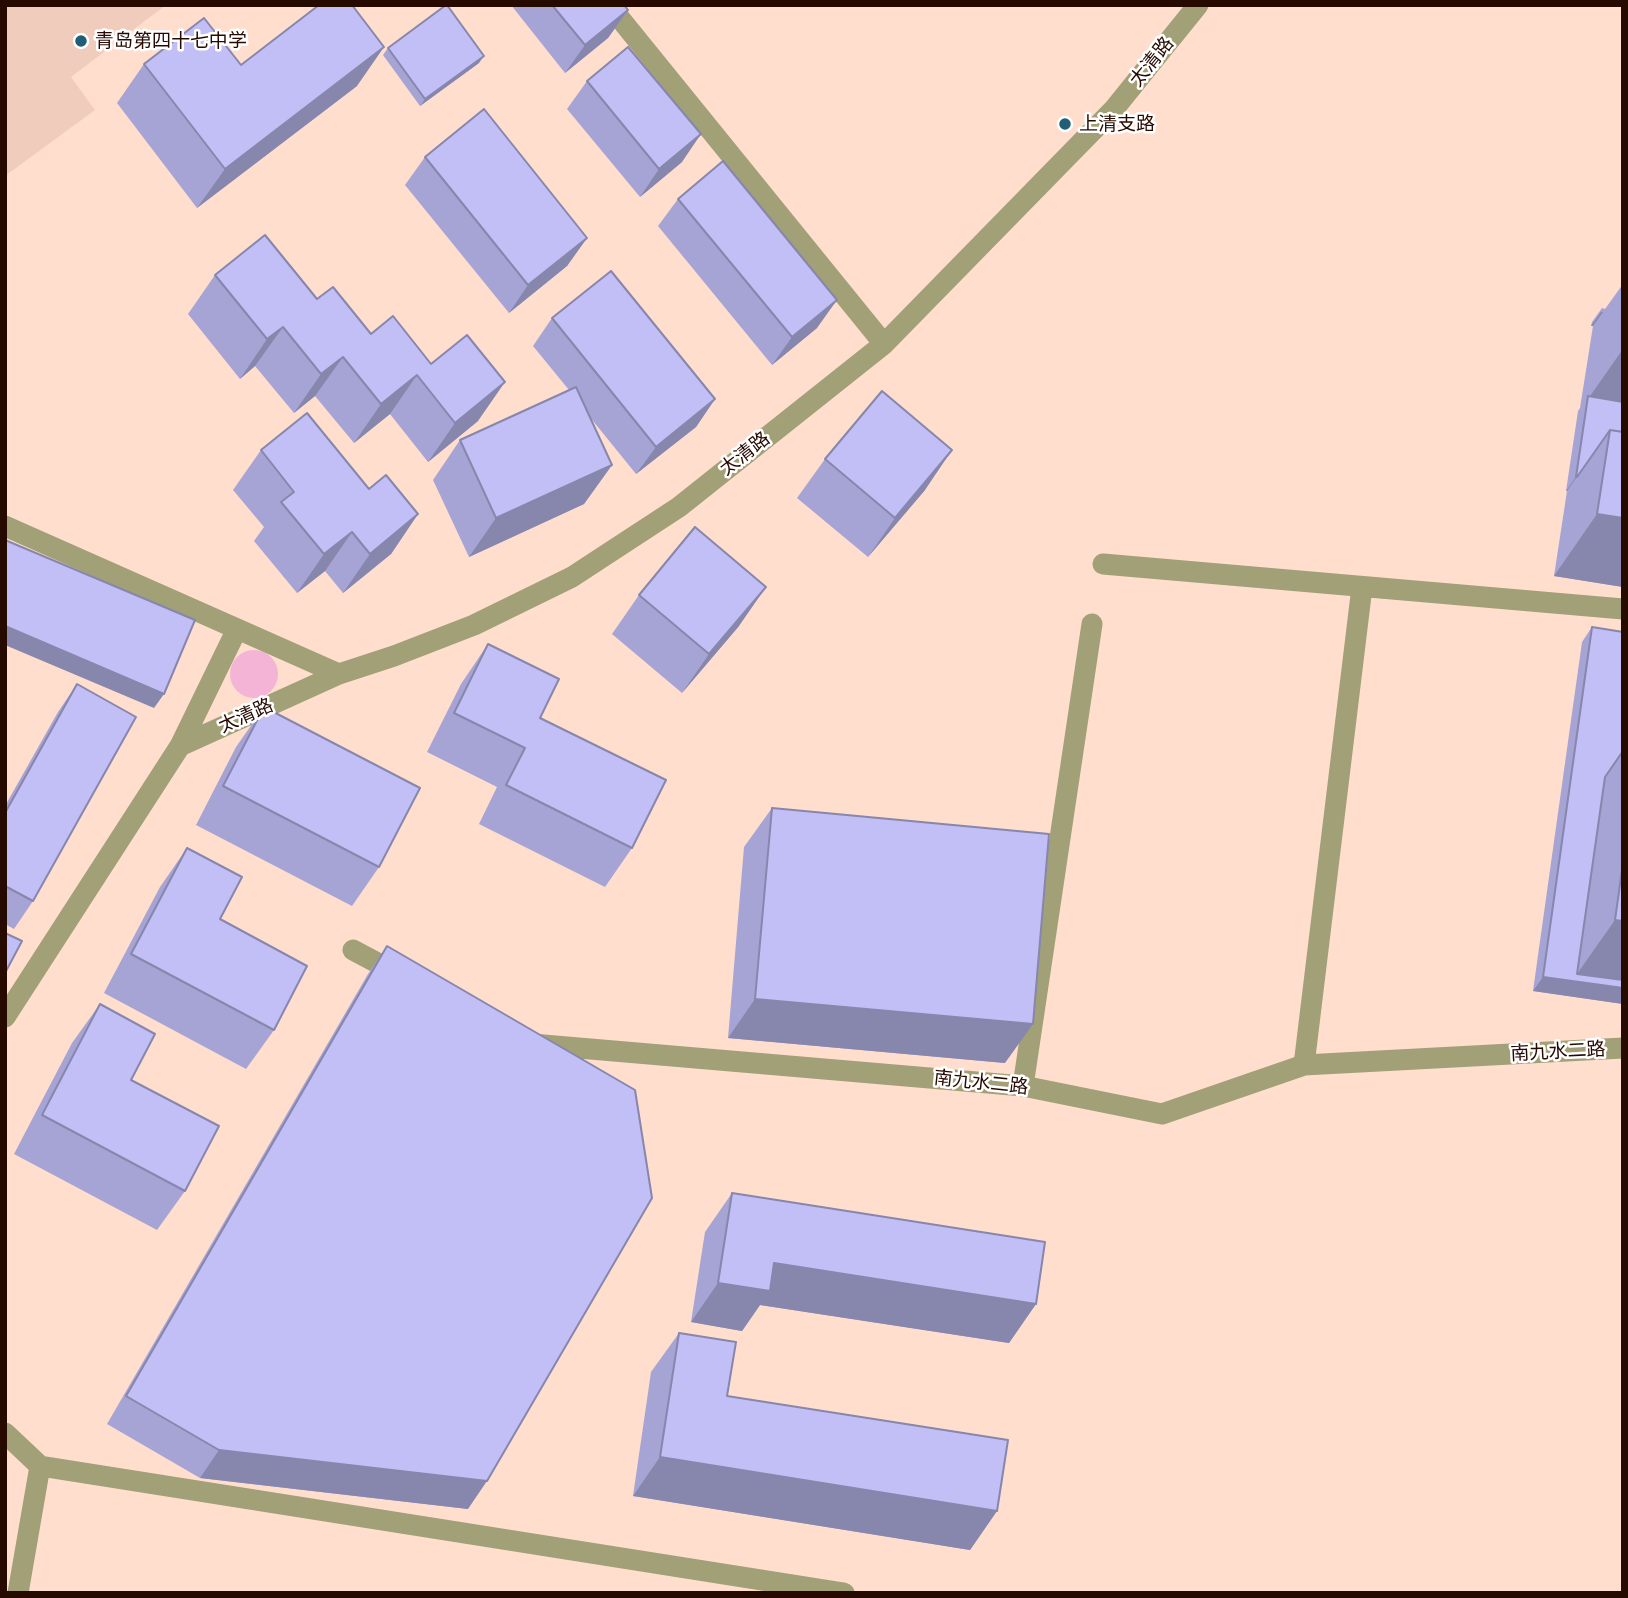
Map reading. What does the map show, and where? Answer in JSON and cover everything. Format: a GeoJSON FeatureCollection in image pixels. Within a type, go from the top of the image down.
{"type":"FeatureCollection","features":[{"type":"Feature","properties":{"kind":"street"},"geometry":{"type":"LineString","coordinates":[[609,5],[884,344]]}},
{"type":"Feature","properties":{"kind":"street","name":"太清路"},"geometry":{"type":"LineString","coordinates":[[180,746],[339,674],[474,625],[572,578],[679,507],[884,344],[1114,109],[1198,5]]}},
{"type":"Feature","properties":{"kind":"street"},"geometry":{"type":"LineString","coordinates":[[5,526],[339,674]]}},
{"type":"Feature","properties":{"kind":"street"},"geometry":{"type":"LineString","coordinates":[[1103,564],[1623,609]]}},
{"type":"Feature","properties":{"kind":"street"},"geometry":{"type":"LineString","coordinates":[[1304,1065],[1362,587]]}},
{"type":"Feature","properties":{"kind":"street"},"geometry":{"type":"LineString","coordinates":[[1023,1086],[1092,624]]}},
{"type":"Feature","properties":{"kind":"street","name":"太清路"},"geometry":{"type":"LineString","coordinates":[[5,1017],[180,746],[237,629]]}},
{"type":"Feature","properties":{"kind":"street"},"geometry":{"type":"LineString","coordinates":[[354,950],[423,988]]}},
{"type":"Feature","properties":{"kind":"street","name":"南九水二路"},"geometry":{"type":"LineString","coordinates":[[516,1038],[527,1044],[1023,1086],[1162,1114],[1304,1065],[1623,1048]]}},
{"type":"Feature","properties":{"kind":"street"},"geometry":{"type":"LineString","coordinates":[[5,1433],[40,1466],[844,1593]]}},
{"type":"Feature","properties":{"kind":"street"},"geometry":{"type":"LineString","coordinates":[[19,1593],[40,1466]]}},
{"type":"Feature","properties":{"kind":"shaded area"},"geometry":{"type":"Polygon","coordinates":[[[5,5],[166,5],[71,77],[95,110],[5,176],[5,5]]]}},
{"type":"Feature","properties":{"kind":"shaded area"},"geometry":{"type":"Polygon","coordinates":[[[254,650],[271,657],[278,674],[271,691],[254,698],[237,691],[230,674],[237,657],[254,650]]]}},
{"type":"Feature","properties":{"kind":"building"},"geometry":{"type":"Polygon","coordinates":[[[319,5],[352,5],[384,47],[225,169],[144,64],[204,18],[241,65],[319,5]]]}},
{"type":"Feature","properties":{"kind":"building"},"geometry":{"type":"Polygon","coordinates":[[[446,5],[484,56],[425,99],[388,48],[446,5]]]}},
{"type":"Feature","properties":{"kind":"building"},"geometry":{"type":"Polygon","coordinates":[[[552,5],[624,5],[628,10],[585,45],[552,5]]]}},
{"type":"Feature","properties":{"kind":"building"},"geometry":{"type":"Polygon","coordinates":[[[628,47],[701,134],[659,169],[587,81],[628,47]]]}},
{"type":"Feature","properties":{"kind":"building"},"geometry":{"type":"Polygon","coordinates":[[[484,109],[587,238],[528,285],[425,157],[484,109]]]}},
{"type":"Feature","properties":{"kind":"building"},"geometry":{"type":"Polygon","coordinates":[[[723,161],[837,300],[792,337],[678,199],[723,161]]]}},
{"type":"Feature","properties":{"kind":"building"},"geometry":{"type":"Polygon","coordinates":[[[265,235],[317,299],[333,287],[371,334],[393,316],[431,364],[467,335],[505,382],[455,423],[417,375],[381,404],[343,357],[321,374],[283,327],[267,339],[215,275],[265,235]]]}},
{"type":"Feature","properties":{"kind":"building"},"geometry":{"type":"Polygon","coordinates":[[[611,271],[715,399],[656,447],[552,318],[611,271]]]}},
{"type":"Feature","properties":{"kind":"building"},"geometry":{"type":"Polygon","coordinates":[[[576,387],[612,465],[496,518],[460,440],[576,387]]]}},
{"type":"Feature","properties":{"kind":"building"},"geometry":{"type":"Polygon","coordinates":[[[882,391],[952,450],[895,518],[825,459],[882,391]]]}},
{"type":"Feature","properties":{"kind":"building"},"geometry":{"type":"Polygon","coordinates":[[[1588,396],[1623,402],[1623,432],[1610,430],[1576,477],[1588,396]]]}},
{"type":"Feature","properties":{"kind":"building"},"geometry":{"type":"Polygon","coordinates":[[[307,413],[369,489],[386,475],[418,514],[370,554],[352,532],[324,554],[281,502],[294,492],[261,450],[307,413]]]}},
{"type":"Feature","properties":{"kind":"building"},"geometry":{"type":"Polygon","coordinates":[[[1610,430],[1623,432],[1623,518],[1597,514],[1610,430]]]}},
{"type":"Feature","properties":{"kind":"building"},"geometry":{"type":"Polygon","coordinates":[[[695,527],[766,587],[709,654],[639,595],[695,527]]]}},
{"type":"Feature","properties":{"kind":"building"},"geometry":{"type":"Polygon","coordinates":[[[5,540],[195,620],[164,694],[5,626],[5,540]]]}},
{"type":"Feature","properties":{"kind":"building"},"geometry":{"type":"Polygon","coordinates":[[[1592,627],[1623,632],[1623,751],[1605,777],[1577,974],[1623,980],[1623,988],[1543,977],[1592,627]]]}},
{"type":"Feature","properties":{"kind":"building"},"geometry":{"type":"Polygon","coordinates":[[[488,644],[559,679],[540,718],[666,780],[632,848],[506,785],[525,748],[454,713],[488,644]]]}},
{"type":"Feature","properties":{"kind":"building"},"geometry":{"type":"Polygon","coordinates":[[[77,684],[136,717],[33,901],[5,886],[5,813],[77,684]]]}},
{"type":"Feature","properties":{"kind":"building"},"geometry":{"type":"Polygon","coordinates":[[[264,707],[420,788],[379,867],[223,786],[264,707]]]}},
{"type":"Feature","properties":{"kind":"building"},"geometry":{"type":"Polygon","coordinates":[[[772,808],[1049,834],[1033,1024],[755,999],[772,808]]]}},
{"type":"Feature","properties":{"kind":"building"},"geometry":{"type":"Polygon","coordinates":[[[187,848],[242,877],[220,919],[307,966],[274,1030],[131,954],[187,848]]]}},
{"type":"Feature","properties":{"kind":"building"},"geometry":{"type":"Polygon","coordinates":[[[1623,863],[1623,921],[1615,920],[1623,863]]]}},
{"type":"Feature","properties":{"kind":"building"},"geometry":{"type":"Polygon","coordinates":[[[5,933],[22,941],[5,973],[5,933]]]}},
{"type":"Feature","properties":{"kind":"building"},"geometry":{"type":"Polygon","coordinates":[[[387,946],[635,1090],[652,1198],[487,1481],[219,1450],[126,1396],[387,946]]]}},
{"type":"Feature","properties":{"kind":"building"},"geometry":{"type":"Polygon","coordinates":[[[100,1004],[155,1034],[131,1080],[219,1126],[185,1191],[42,1115],[100,1004]]]}},
{"type":"Feature","properties":{"kind":"building"},"geometry":{"type":"Polygon","coordinates":[[[732,1193],[1045,1242],[1036,1304],[774,1263],[770,1291],[718,1283],[732,1193]]]}},
{"type":"Feature","properties":{"kind":"building"},"geometry":{"type":"Polygon","coordinates":[[[679,1333],[736,1342],[727,1396],[1008,1440],[997,1511],[660,1457],[679,1333]]]}},
{"type":"Feature","properties":{"kind":"place","name":"青岛第四十七中学"},"geometry":{"type":"Point","coordinates":[81,41]}},
{"type":"Feature","properties":{"kind":"place","name":"上清支路"},"geometry":{"type":"Point","coordinates":[1065,124]}}]}
